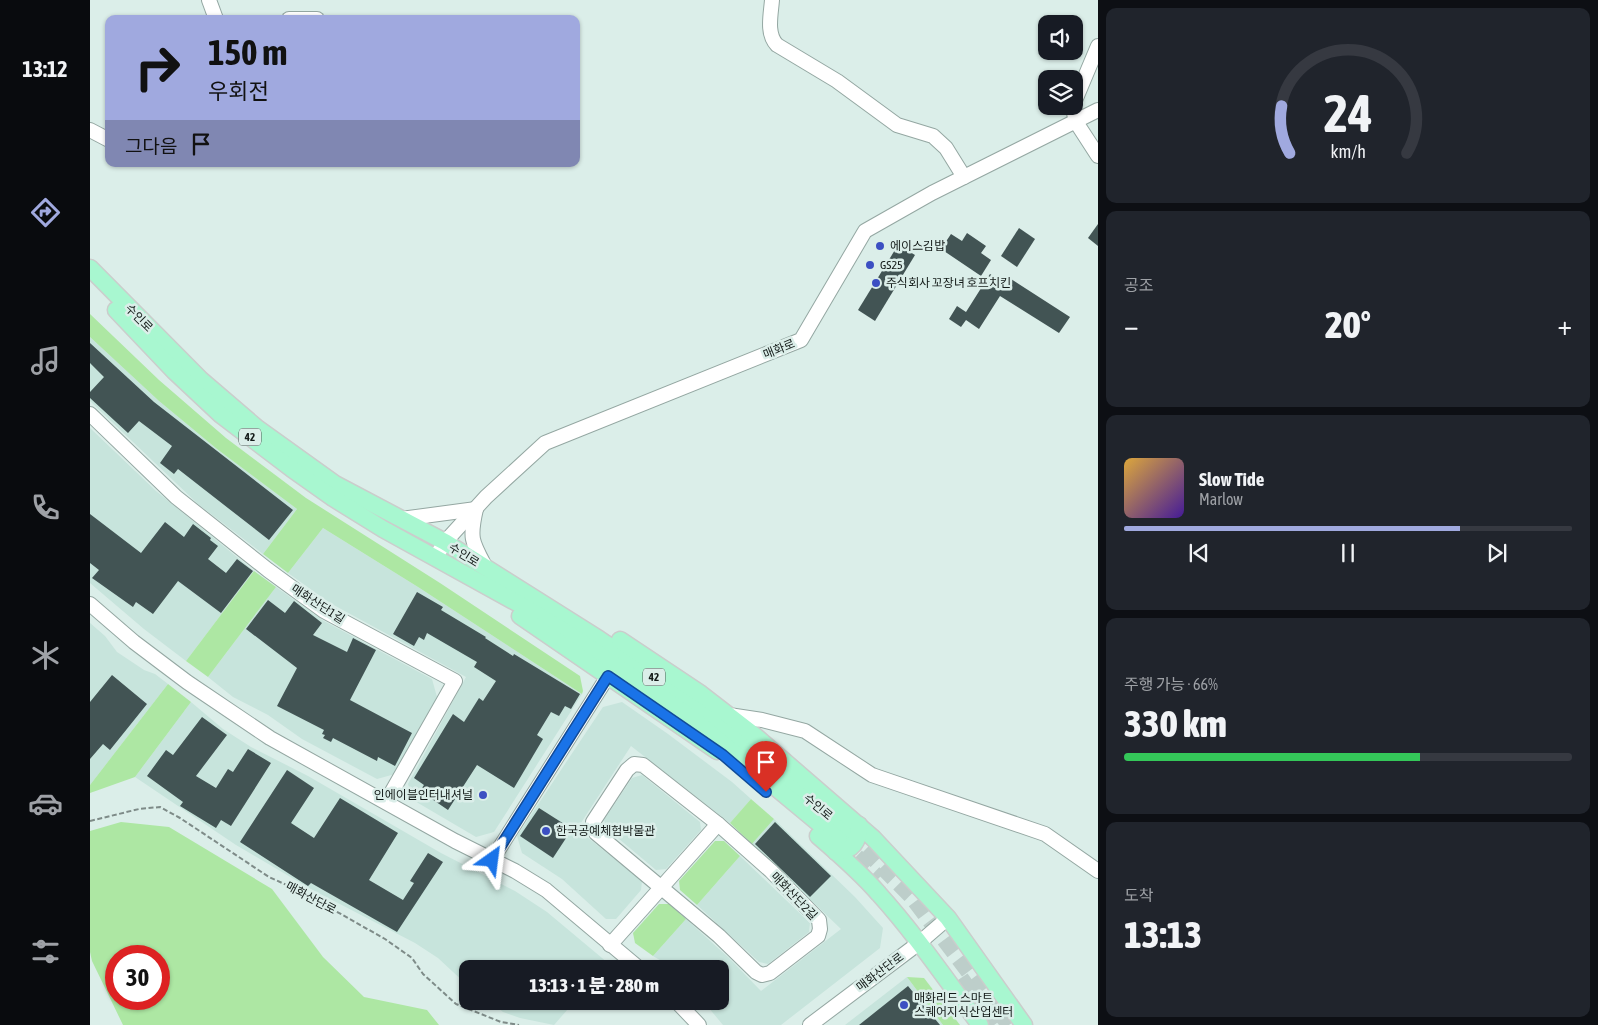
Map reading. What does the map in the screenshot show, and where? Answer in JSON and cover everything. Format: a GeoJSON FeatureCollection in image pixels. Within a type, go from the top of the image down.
{"type":"FeatureCollection","features":[{"type":"Feature","properties":{"kind":"main road","name":"수인로"},"geometry":{"type":"LineString","coordinates":[[90,268],[200,379],[257,428],[335,484],[445,542],[483,576]]}},
{"type":"Feature","properties":{"kind":"main road","name":"수인로"},"geometry":{"type":"LineString","coordinates":[[90,283],[174,371],[221,415],[292,469],[333,498],[435,558],[483,576],[599,639],[695,704],[846,838]]}},
{"type":"Feature","properties":{"kind":"main road"},"geometry":{"type":"LineString","coordinates":[[483,576],[500,603],[846,838],[873,838],[948,918],[1024,1025]]}},
{"type":"Feature","properties":{"kind":"main road"},"geometry":{"type":"LineString","coordinates":[[483,576],[520,577],[701,694],[754,735],[846,838],[878,893],[919,943],[980,1025]]}},
{"type":"Feature","properties":{"kind":"street"},"geometry":{"type":"LineString","coordinates":[[209,0],[215,15]]}},
{"type":"Feature","properties":{"kind":"street"},"geometry":{"type":"LineString","coordinates":[[772,0],[770,24],[774,41],[778,45],[837,81],[897,125],[933,136],[946,148],[964,177]]}},
{"type":"Feature","properties":{"kind":"street"},"geometry":{"type":"LineString","coordinates":[[1083,81],[1098,46]]}},
{"type":"Feature","properties":{"kind":"street","name":"매화로"},"geometry":{"type":"LineString","coordinates":[[435,558],[445,542],[476,509],[545,443],[801,340],[865,230],[932,193],[1098,110]]}},
{"type":"Feature","properties":{"kind":"street"},"geometry":{"type":"LineString","coordinates":[[1075,115],[1076,122],[1098,156]]}},
{"type":"Feature","properties":{"kind":"street"},"geometry":{"type":"LineString","coordinates":[[90,130],[105,138]]}},
{"type":"Feature","properties":{"kind":"street","name":"매화산단1길"},"geometry":{"type":"LineString","coordinates":[[90,414],[176,497],[268,570],[324,611],[455,681],[386,802]]}},
{"type":"Feature","properties":{"kind":"street"},"geometry":{"type":"LineString","coordinates":[[401,519],[476,509],[471,531],[483,576]]}},
{"type":"Feature","properties":{"kind":"street"},"geometry":{"type":"LineString","coordinates":[[90,604],[134,642],[181,677],[263,733],[546,890],[629,960]]}},
{"type":"Feature","properties":{"kind":"street"},"geometry":{"type":"LineString","coordinates":[[492,860],[608,676]]}},
{"type":"Feature","properties":{"kind":"street"},"geometry":{"type":"LineString","coordinates":[[729,715],[762,720],[805,731],[872,775],[1045,834],[1098,871]]}},
{"type":"Feature","properties":{"kind":"street","name":"매화산단2길"},"geometry":{"type":"LineString","coordinates":[[634,764],[643,765],[718,824],[771,871],[819,920],[820,929],[818,936],[770,973],[762,975],[756,972],[719,936],[660,887],[596,832],[593,827],[594,822],[627,770],[634,764]]}},
{"type":"Feature","properties":{"kind":"street"},"geometry":{"type":"LineString","coordinates":[[610,945],[718,824]]}},
{"type":"Feature","properties":{"kind":"street","name":"매화산단로"},"geometry":{"type":"LineString","coordinates":[[810,1025],[919,943],[948,918]]}},
{"type":"Feature","properties":{"kind":"street"},"geometry":{"type":"LineString","coordinates":[[685,1010],[699,1025]]}},
{"type":"Feature","properties":{"kind":"path","name":"매화산단로"},"geometry":{"type":"LineString","coordinates":[[90,821],[139,808],[160,807],[180,818],[269,877],[302,892],[385,939],[412,958],[423,974],[456,1004],[501,1022],[518,1025]]}},
{"type":"Feature","properties":{"kind":"shaded area"},"geometry":{"type":"Polygon","coordinates":[[[90,337],[159,401],[217,449],[297,509],[263,554],[198,504],[90,401],[90,337]]]}},
{"type":"Feature","properties":{"kind":"shaded area"},"geometry":{"type":"Polygon","coordinates":[[[90,428],[156,491],[254,571],[186,661],[144,629],[90,583],[90,428]]]}},
{"type":"Feature","properties":{"kind":"shaded area"},"geometry":{"type":"Polygon","coordinates":[[[323,528],[418,587],[582,694],[494,832],[476,837],[413,800],[408,784],[466,677],[330,603],[288,573],[323,528]]]}},
{"type":"Feature","properties":{"kind":"shaded area"},"geometry":{"type":"Polygon","coordinates":[[[276,587],[324,621],[432,679],[437,697],[395,774],[377,779],[302,739],[268,715],[233,697],[208,677],[276,587]]]}},
{"type":"Feature","properties":{"kind":"shaded area"},"geometry":{"type":"Polygon","coordinates":[[[90,623],[105,636],[117,652],[144,670],[155,674],[168,684],[90,785],[90,623]]]}},
{"type":"Feature","properties":{"kind":"shaded area"},"geometry":{"type":"Polygon","coordinates":[[[191,702],[223,729],[251,747],[308,776],[441,853],[515,891],[547,912],[604,960],[459,960],[459,978],[438,958],[415,943],[309,888],[236,845],[135,777],[191,702]]]}},
{"type":"Feature","properties":{"kind":"shaded area"},"geometry":{"type":"Polygon","coordinates":[[[622,702],[732,782],[751,799],[730,823],[631,746],[577,829],[642,881],[641,890],[616,919],[606,919],[562,879],[522,853],[517,836],[603,707],[622,702]]]}},
{"type":"Feature","properties":{"kind":"shaded area"},"geometry":{"type":"Polygon","coordinates":[[[642,775],[700,822],[701,830],[666,869],[656,870],[606,828],[604,820],[632,778],[642,775]]]}},
{"type":"Feature","properties":{"kind":"shaded area"},"geometry":{"type":"Polygon","coordinates":[[[774,819],[855,897],[883,928],[880,948],[781,1025],[723,1025],[710,1010],[729,1010],[729,960],[660,960],[653,956],[686,919],[729,958],[761,991],[841,929],[752,844],[774,819]]]}},
{"type":"Feature","properties":{"kind":"shaded area"},"geometry":{"type":"Polygon","coordinates":[[[740,856],[810,923],[809,932],[768,964],[759,962],[697,905],[740,856]]]}},
{"type":"Feature","properties":{"kind":"shaded area","name":"매화리드 스마트 스퀘어지식산업센터"},"geometry":{"type":"Polygon","coordinates":[[[907,977],[943,1025],[845,1025],[907,977]]]}},
{"type":"Feature","properties":{"kind":"shaded area"},"geometry":{"type":"Polygon","coordinates":[[[500,1010],[567,1010],[554,1025],[520,1018],[500,1010]]]}},
{"type":"Feature","properties":{"kind":"green space"},"geometry":{"type":"Polygon","coordinates":[[[90,314],[159,380],[226,438],[306,498],[440,583],[580,676],[582,694],[418,587],[323,528],[288,573],[263,554],[297,509],[217,449],[159,401],[90,337],[90,314]]]}},
{"type":"Feature","properties":{"kind":"green space"},"geometry":{"type":"Polygon","coordinates":[[[254,571],[276,587],[208,677],[186,661],[254,571]]]}},
{"type":"Feature","properties":{"kind":"green space"},"geometry":{"type":"Polygon","coordinates":[[[168,684],[191,702],[135,777],[90,793],[90,785],[168,684]]]}},
{"type":"Feature","properties":{"kind":"green space"},"geometry":{"type":"Polygon","coordinates":[[[751,799],[774,819],[752,844],[730,823],[751,799]]]}},
{"type":"Feature","properties":{"kind":"green space"},"geometry":{"type":"Polygon","coordinates":[[[121,822],[169,827],[272,889],[323,957],[364,997],[427,1010],[439,1025],[123,1025],[116,1010],[170,1010],[170,945],[105,945],[105,988],[92,961],[90,952],[90,831],[121,822]]]}},
{"type":"Feature","properties":{"kind":"green space"},"geometry":{"type":"Polygon","coordinates":[[[715,841],[724,841],[740,856],[697,905],[680,890],[679,881],[715,841]]]}},
{"type":"Feature","properties":{"kind":"green space"},"geometry":{"type":"Polygon","coordinates":[[[659,904],[669,904],[686,919],[653,956],[635,943],[633,933],[659,904]]]}},
{"type":"Feature","properties":{"kind":"green space"},"geometry":{"type":"Polygon","coordinates":[[[907,977],[924,978],[960,1025],[943,1025],[907,977]]]}},
{"type":"Feature","properties":{"kind":"building"},"geometry":{"type":"Polygon","coordinates":[[[1098,224],[1098,246],[1088,238],[1098,224]]]}},
{"type":"Feature","properties":{"kind":"building"},"geometry":{"type":"Polygon","coordinates":[[[1019,228],[1035,239],[1017,267],[1001,256],[1019,228]]]}},
{"type":"Feature","properties":{"kind":"building"},"geometry":{"type":"Polygon","coordinates":[[[967,233],[986,246],[981,253],[991,260],[981,276],[941,249],[951,234],[962,241],[967,233]]]}},
{"type":"Feature","properties":{"kind":"building"},"geometry":{"type":"Polygon","coordinates":[[[898,245],[915,255],[875,321],[858,310],[898,245]]]}},
{"type":"Feature","properties":{"kind":"building"},"geometry":{"type":"Polygon","coordinates":[[[990,274],[1007,285],[1011,279],[1070,317],[1059,333],[1000,296],[979,329],[966,320],[961,327],[949,319],[957,306],[966,312],[990,274]]]}},
{"type":"Feature","properties":{"kind":"building"},"geometry":{"type":"Polygon","coordinates":[[[90,343],[154,402],[293,510],[269,540],[178,469],[174,474],[160,463],[172,446],[139,421],[128,433],[90,398],[90,392],[104,377],[90,363],[90,343]]]}},
{"type":"Feature","properties":{"kind":"building"},"geometry":{"type":"Polygon","coordinates":[[[90,514],[141,553],[165,522],[184,537],[193,524],[218,546],[208,559],[226,573],[237,559],[253,571],[221,613],[178,581],[153,614],[136,602],[133,607],[92,578],[99,570],[90,563],[90,514]]]}},
{"type":"Feature","properties":{"kind":"building"},"geometry":{"type":"Polygon","coordinates":[[[417,592],[443,607],[441,610],[513,656],[514,654],[580,694],[571,709],[565,706],[559,716],[551,712],[537,735],[543,739],[514,788],[477,765],[448,810],[420,791],[424,785],[414,778],[453,714],[464,722],[479,698],[483,701],[496,681],[474,667],[477,662],[427,633],[424,640],[419,637],[414,646],[393,634],[417,592]]]}},
{"type":"Feature","properties":{"kind":"building"},"geometry":{"type":"Polygon","coordinates":[[[268,600],[285,613],[294,601],[322,623],[313,635],[347,652],[353,638],[376,650],[350,700],[412,733],[395,766],[378,757],[377,761],[333,738],[331,742],[323,738],[325,735],[322,734],[324,730],[277,706],[297,668],[246,629],[268,600]]]}},
{"type":"Feature","properties":{"kind":"building"},"geometry":{"type":"Polygon","coordinates":[[[112,675],[147,704],[110,750],[103,744],[90,759],[90,702],[112,675]]]}},
{"type":"Feature","properties":{"kind":"building"},"geometry":{"type":"Polygon","coordinates":[[[202,717],[227,735],[196,776],[216,788],[228,769],[233,772],[248,749],[271,763],[231,826],[221,820],[216,828],[180,806],[183,802],[147,776],[166,750],[173,755],[202,717]]]}},
{"type":"Feature","properties":{"kind":"building"},"geometry":{"type":"Polygon","coordinates":[[[287,770],[314,788],[291,823],[314,838],[340,798],[398,833],[369,880],[403,900],[414,883],[410,881],[428,853],[443,862],[397,932],[311,883],[308,886],[240,842],[287,770]]]}},
{"type":"Feature","properties":{"kind":"building"},"geometry":{"type":"Polygon","coordinates":[[[539,808],[572,829],[553,858],[520,836],[539,808]]]}},
{"type":"Feature","properties":{"kind":"building"},"geometry":{"type":"Polygon","coordinates":[[[775,822],[831,876],[810,897],[755,844],[775,822]]]}},
{"type":"Feature","properties":{"kind":"building","name":"매화리드 스마트 스퀘어지식산업센터"},"geometry":{"type":"Polygon","coordinates":[[[908,986],[940,1025],[859,1025],[908,986]]]}},
{"type":"Feature","properties":{"kind":"tunnel"},"geometry":{"type":"LineString","coordinates":[[848,833],[911,896],[1009,1025]]}},
{"type":"Feature","properties":{"kind":"tunnel"},"geometry":{"type":"LineString","coordinates":[[839,840],[879,878]]}},
{"type":"Feature","properties":{"kind":"tunnel"},"geometry":{"type":"LineString","coordinates":[[961,978],[994,1025]]}},
{"type":"Feature","properties":{"kind":"place","name":"에이스김밥"},"geometry":{"type":"Point","coordinates":[880,246]}},
{"type":"Feature","properties":{"kind":"place","name":"GS25"},"geometry":{"type":"Point","coordinates":[870,265]}},
{"type":"Feature","properties":{"kind":"place","name":"주식회사 꼬장녀 호프치킨"},"geometry":{"type":"Point","coordinates":[876,283]}},
{"type":"Feature","properties":{"kind":"place","name":"인에이블인터내셔널"},"geometry":{"type":"Point","coordinates":[483,795]}},
{"type":"Feature","properties":{"kind":"place","name":"한국공예체험박물관"},"geometry":{"type":"Point","coordinates":[546,831]}},
{"type":"Feature","properties":{"kind":"place","name":"매화리드 스마트 스퀘어지식산업센터"},"geometry":{"type":"Point","coordinates":[904,1005]}},
{"type":"Feature","properties":{"kind":"route"},"geometry":{"type":"LineString","coordinates":[[492,860],[608,676],[723,755],[766,792]]}}]}
